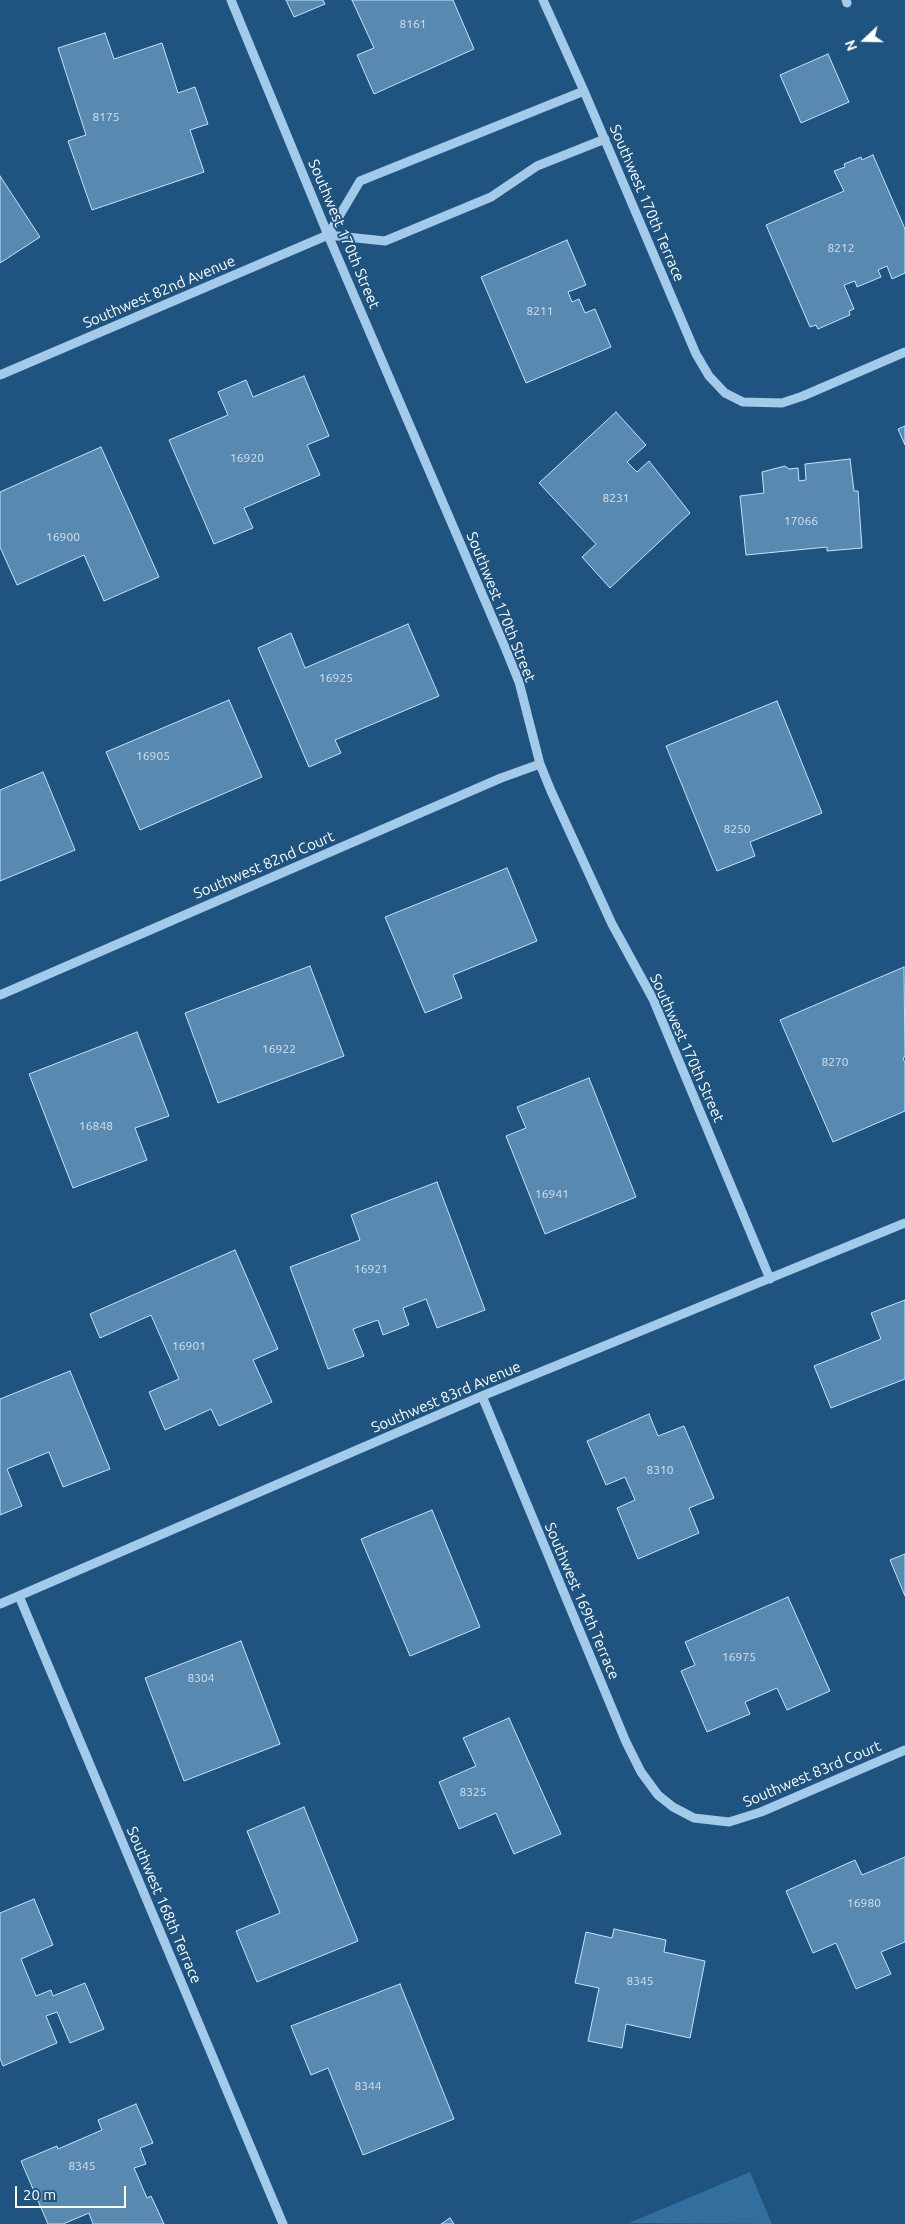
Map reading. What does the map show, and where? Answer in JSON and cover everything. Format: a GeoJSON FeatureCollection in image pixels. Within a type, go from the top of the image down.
{"type":"FeatureCollection","features":[{"type":"Feature","properties":{"kind":"street","name":"Southwest 170th Street"},"geometry":{"type":"LineString","coordinates":[[231,0],[328,235],[516,674],[540,764],[612,924],[653,998],[770,1278]]}},
{"type":"Feature","properties":{"kind":"street","name":"Southwest 170th Terrace"},"geometry":{"type":"LineString","coordinates":[[542,0],[605,139],[696,354],[709,376],[724,393],[743,402],[782,403],[803,396],[905,352]]}},
{"type":"Feature","properties":{"kind":"street"},"geometry":{"type":"LineString","coordinates":[[328,235],[360,181],[584,91]]}},
{"type":"Feature","properties":{"kind":"street","name":"Southwest 82nd Avenue"},"geometry":{"type":"LineString","coordinates":[[0,375],[328,235],[385,241],[491,197],[537,166],[605,139]]}},
{"type":"Feature","properties":{"kind":"street","name":"Southwest 82nd Court"},"geometry":{"type":"LineString","coordinates":[[0,994],[492,782],[540,764]]}},
{"type":"Feature","properties":{"kind":"street","name":"Southwest 83rd Avenue"},"geometry":{"type":"LineString","coordinates":[[0,1604],[482,1396],[905,1223]]}},
{"type":"Feature","properties":{"kind":"street","name":"Southwest 169th Terrace"},"geometry":{"type":"LineString","coordinates":[[482,1396],[626,1742],[641,1772],[658,1795],[673,1808]]}},
{"type":"Feature","properties":{"kind":"street","name":"Southwest 168th Terrace"},"geometry":{"type":"LineString","coordinates":[[19,1596],[283,2224]]}},
{"type":"Feature","properties":{"kind":"street","name":"Southwest 83rd Court"},"geometry":{"type":"LineString","coordinates":[[673,1808],[694,1818],[729,1822],[744,1818],[905,1750]]}},
{"type":"Feature","properties":{"kind":"shaded area"},"geometry":{"type":"Polygon","coordinates":[[[750,2172],[772,2224],[629,2223],[750,2172]]]}},
{"type":"Feature","properties":{"kind":"building"},"geometry":{"type":"Polygon","coordinates":[[[286,0],[323,0],[325,4],[294,17],[286,0]]]}},
{"type":"Feature","properties":{"kind":"building"},"geometry":{"type":"Polygon","coordinates":[[[352,0],[453,0],[474,49],[374,94],[357,55],[374,48],[352,0]]]}},
{"type":"Feature","properties":{"kind":"building"},"geometry":{"type":"Polygon","coordinates":[[[105,33],[114,59],[162,43],[178,93],[195,87],[208,124],[190,130],[204,172],[92,210],[68,141],[86,135],[58,48],[105,33]]]}},
{"type":"Feature","properties":{"kind":"building"},"geometry":{"type":"Polygon","coordinates":[[[828,54],[849,102],[801,123],[780,75],[828,54]]]}},
{"type":"Feature","properties":{"kind":"building"},"geometry":{"type":"Polygon","coordinates":[[[873,155],[905,229],[905,273],[892,279],[887,266],[878,270],[881,277],[857,287],[855,281],[844,285],[854,309],[849,311],[850,315],[818,329],[816,325],[810,327],[766,225],[844,191],[834,171],[845,167],[844,164],[861,157],[862,160],[873,155]]]}},
{"type":"Feature","properties":{"kind":"building"},"geometry":{"type":"Polygon","coordinates":[[[0,176],[40,237],[0,263],[0,176]]]}},
{"type":"Feature","properties":{"kind":"building"},"geometry":{"type":"Polygon","coordinates":[[[567,240],[586,285],[568,292],[572,302],[579,299],[585,313],[595,309],[611,347],[526,383],[481,277],[567,240]]]}},
{"type":"Feature","properties":{"kind":"building"},"geometry":{"type":"Polygon","coordinates":[[[304,376],[329,436],[307,445],[320,475],[244,508],[253,528],[214,544],[169,440],[228,415],[218,392],[246,380],[253,397],[304,376]]]}},
{"type":"Feature","properties":{"kind":"building"},"geometry":{"type":"Polygon","coordinates":[[[616,412],[646,445],[627,462],[637,472],[649,461],[690,513],[610,588],[582,557],[596,544],[539,483],[616,412]]]}},
{"type":"Feature","properties":{"kind":"building"},"geometry":{"type":"Polygon","coordinates":[[[905,426],[905,445],[898,429],[905,426]]]}},
{"type":"Feature","properties":{"kind":"building"},"geometry":{"type":"Polygon","coordinates":[[[101,447],[159,577],[104,601],[84,555],[17,585],[0,547],[0,492],[101,447]]]}},
{"type":"Feature","properties":{"kind":"building"},"geometry":{"type":"Polygon","coordinates":[[[850,459],[854,491],[858,491],[862,548],[827,551],[827,547],[746,555],[740,496],[764,493],[762,472],[785,466],[789,469],[798,468],[799,481],[806,480],[805,464],[850,459]]]}},
{"type":"Feature","properties":{"kind":"building"},"geometry":{"type":"Polygon","coordinates":[[[408,624],[439,696],[335,740],[341,753],[309,767],[258,648],[291,633],[305,668],[408,624]]]}},
{"type":"Feature","properties":{"kind":"building"},"geometry":{"type":"Polygon","coordinates":[[[229,700],[262,777],[140,830],[106,752],[229,700]]]}},
{"type":"Feature","properties":{"kind":"building"},"geometry":{"type":"Polygon","coordinates":[[[777,701],[822,813],[750,842],[755,856],[717,871],[666,746],[777,701]]]}},
{"type":"Feature","properties":{"kind":"building"},"geometry":{"type":"Polygon","coordinates":[[[43,772],[75,850],[0,881],[0,790],[43,772]]]}},
{"type":"Feature","properties":{"kind":"building"},"geometry":{"type":"Polygon","coordinates":[[[507,868],[537,941],[453,975],[462,998],[425,1013],[385,917],[507,868]]]}},
{"type":"Feature","properties":{"kind":"building"},"geometry":{"type":"Polygon","coordinates":[[[310,966],[344,1056],[218,1103],[185,1013],[310,966]]]}},
{"type":"Feature","properties":{"kind":"building"},"geometry":{"type":"Polygon","coordinates":[[[904,967],[905,1057],[903,1058],[905,1063],[905,1111],[833,1142],[780,1020],[904,967]]]}},
{"type":"Feature","properties":{"kind":"building"},"geometry":{"type":"Polygon","coordinates":[[[137,1032],[169,1116],[135,1128],[147,1160],[73,1188],[29,1074],[137,1032]]]}},
{"type":"Feature","properties":{"kind":"building"},"geometry":{"type":"Polygon","coordinates":[[[589,1078],[636,1197],[545,1234],[506,1136],[526,1128],[517,1107],[589,1078]]]}},
{"type":"Feature","properties":{"kind":"building"},"geometry":{"type":"Polygon","coordinates":[[[437,1182],[485,1310],[437,1328],[426,1299],[403,1308],[409,1325],[383,1335],[378,1320],[353,1329],[364,1356],[328,1369],[290,1267],[360,1240],[351,1215],[437,1182]]]}},
{"type":"Feature","properties":{"kind":"building"},"geometry":{"type":"Polygon","coordinates":[[[235,1250],[278,1349],[253,1360],[272,1402],[219,1426],[211,1409],[165,1430],[149,1392],[179,1379],[151,1315],[100,1338],[90,1314],[235,1250]]]}},
{"type":"Feature","properties":{"kind":"building"},"geometry":{"type":"Polygon","coordinates":[[[905,1300],[905,1379],[831,1408],[814,1366],[881,1339],[871,1313],[905,1300]]]}},
{"type":"Feature","properties":{"kind":"building"},"geometry":{"type":"Polygon","coordinates":[[[70,1371],[110,1469],[63,1487],[49,1452],[7,1469],[22,1506],[0,1515],[0,1399],[70,1371]]]}},
{"type":"Feature","properties":{"kind":"building"},"geometry":{"type":"Polygon","coordinates":[[[649,1414],[658,1436],[684,1426],[714,1498],[689,1508],[699,1533],[638,1559],[617,1508],[635,1500],[625,1477],[606,1485],[587,1441],[649,1414]]]}},
{"type":"Feature","properties":{"kind":"building"},"geometry":{"type":"Polygon","coordinates":[[[432,1510],[480,1627],[410,1656],[361,1539],[432,1510]]]}},
{"type":"Feature","properties":{"kind":"building"},"geometry":{"type":"Polygon","coordinates":[[[905,1554],[905,1596],[890,1560],[905,1554]]]}},
{"type":"Feature","properties":{"kind":"building"},"geometry":{"type":"Polygon","coordinates":[[[788,1597],[830,1691],[787,1710],[777,1688],[745,1702],[750,1714],[707,1732],[681,1671],[695,1665],[685,1642],[788,1597]]]}},
{"type":"Feature","properties":{"kind":"building"},"geometry":{"type":"Polygon","coordinates":[[[241,1641],[280,1744],[184,1781],[145,1678],[241,1641]]]}},
{"type":"Feature","properties":{"kind":"building"},"geometry":{"type":"Polygon","coordinates":[[[509,1718],[561,1834],[514,1854],[496,1813],[459,1829],[439,1782],[476,1766],[463,1738],[509,1718]]]}},
{"type":"Feature","properties":{"kind":"building"},"geometry":{"type":"Polygon","coordinates":[[[304,1807],[358,1941],[257,1982],[236,1931],[280,1913],[247,1831],[304,1807]]]}},
{"type":"Feature","properties":{"kind":"building"},"geometry":{"type":"Polygon","coordinates":[[[905,1857],[905,1942],[881,1952],[891,1974],[856,1989],[836,1943],[813,1953],[786,1891],[855,1860],[862,1875],[905,1857]]]}},
{"type":"Feature","properties":{"kind":"building"},"geometry":{"type":"Polygon","coordinates":[[[34,1899],[53,1945],[21,1959],[36,1996],[51,1990],[53,1996],[85,1983],[104,2029],[70,2043],[57,2012],[46,2016],[57,2043],[3,2066],[0,2058],[0,1913],[34,1899]]]}},
{"type":"Feature","properties":{"kind":"building"},"geometry":{"type":"Polygon","coordinates":[[[614,1929],[666,1940],[664,1952],[705,1961],[690,2038],[626,2024],[622,2048],[588,2041],[599,1988],[575,1983],[586,1932],[612,1938],[614,1929]]]}},
{"type":"Feature","properties":{"kind":"building"},"geometry":{"type":"Polygon","coordinates":[[[400,1984],[454,2119],[363,2155],[328,2068],[311,2075],[291,2026],[400,1984]]]}},
{"type":"Feature","properties":{"kind":"building"},"geometry":{"type":"Polygon","coordinates":[[[136,2104],[153,2143],[140,2148],[146,2164],[134,2168],[147,2198],[151,2196],[164,2224],[93,2224],[89,2213],[63,2224],[48,2224],[21,2161],[57,2146],[58,2149],[102,2130],[98,2120],[136,2104]]]}},
{"type":"Feature","properties":{"kind":"building"},"geometry":{"type":"Polygon","coordinates":[[[450,2218],[454,2224],[441,2224],[450,2218]]]}}]}
